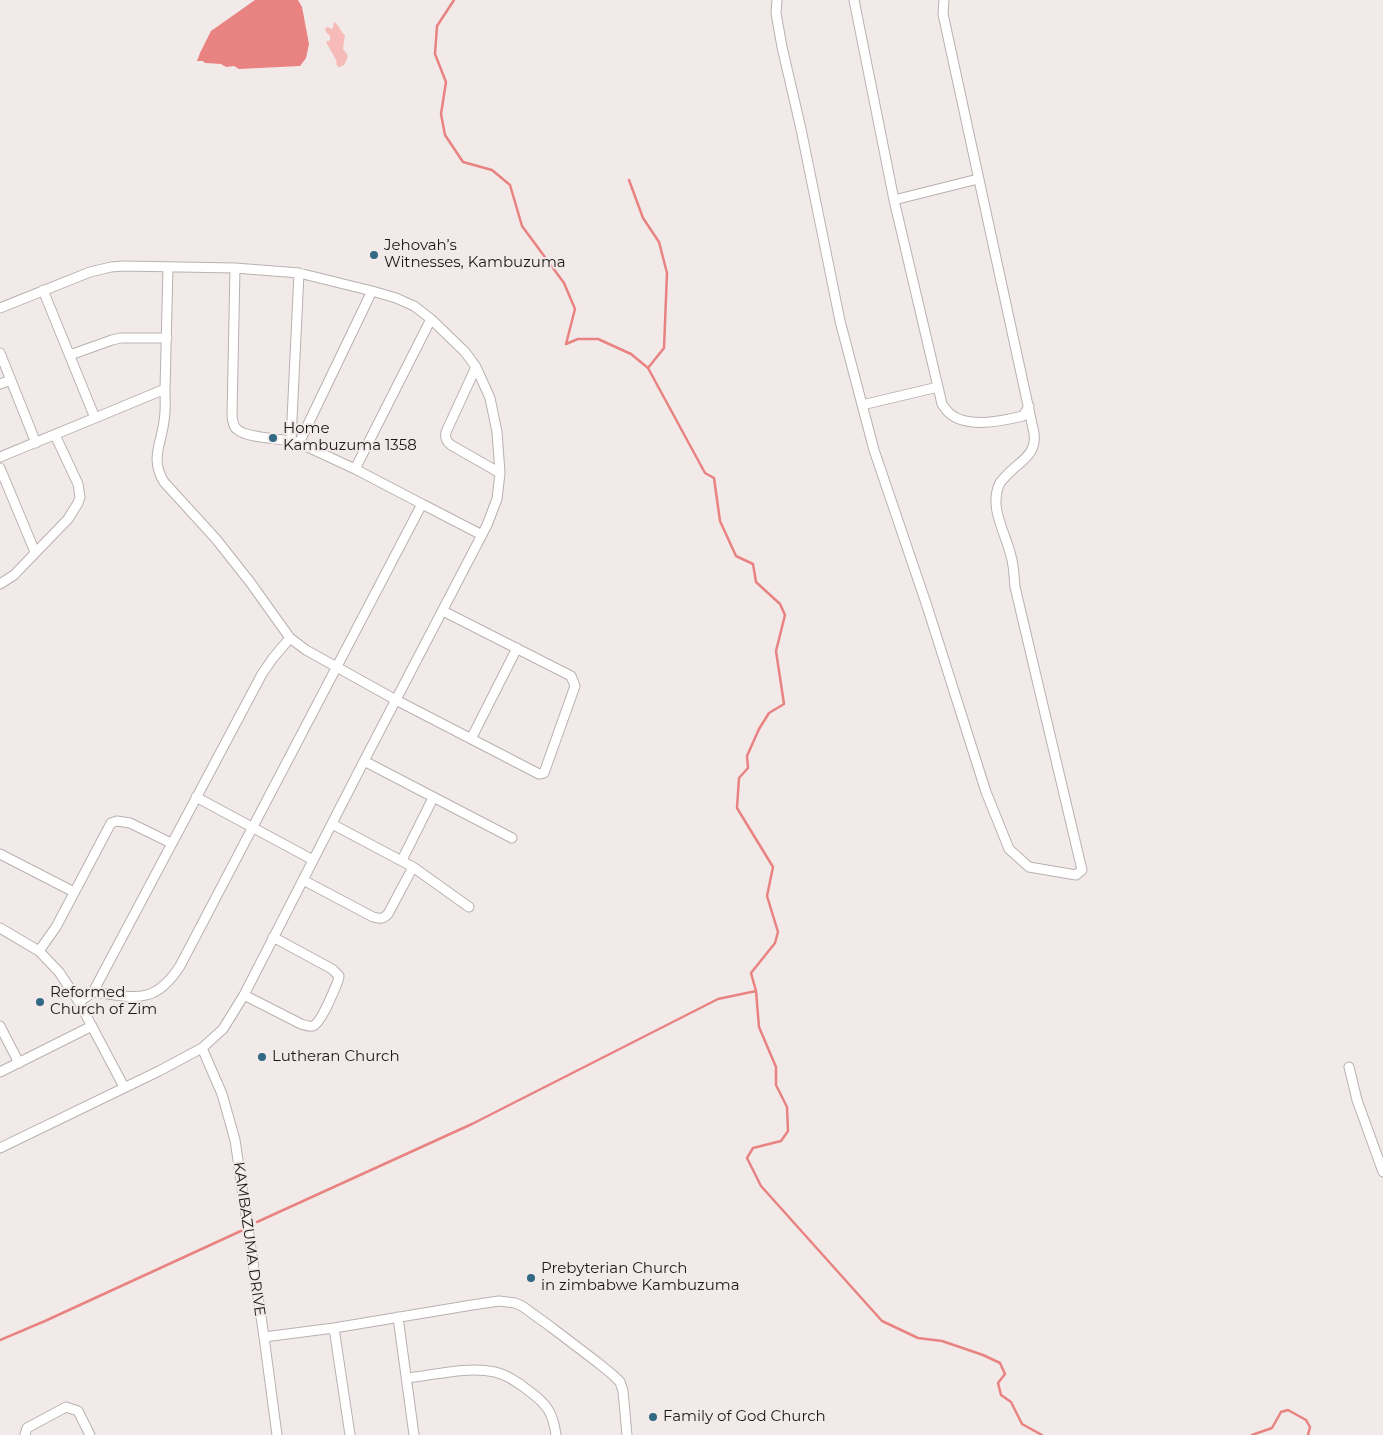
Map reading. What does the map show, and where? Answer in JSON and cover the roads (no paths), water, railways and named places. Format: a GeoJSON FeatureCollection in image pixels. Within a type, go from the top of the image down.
{"type":"FeatureCollection","features":[{"type":"Feature","properties":{"kind":"street"},"geometry":{"type":"LineString","coordinates":[[777,0],[776,13],[782,47],[802,129],[840,321],[862,406],[874,450],[927,606],[986,792],[1009,849],[1029,867],[1076,875],[1082,870],[1015,587],[1012,557],[997,511],[996,495],[999,484],[1011,470],[1029,455],[1035,443],[943,14],[944,0]]}},
{"type":"Feature","properties":{"kind":"street"},"geometry":{"type":"LineString","coordinates":[[854,0],[894,200],[942,404],[950,414],[960,419],[982,423],[1004,421],[1023,416],[1028,406]]}},
{"type":"Feature","properties":{"kind":"street"},"geometry":{"type":"LineString","coordinates":[[894,200],[978,179]]}},
{"type":"Feature","properties":{"kind":"street"},"geometry":{"type":"LineString","coordinates":[[0,308],[90,272],[124,266],[235,268],[299,272],[372,290],[405,301],[431,319],[454,340],[476,367],[490,398],[494,413],[499,445],[500,474],[497,499],[487,525],[244,995],[223,1029],[202,1048],[159,1071],[0,1148]]}},
{"type":"Feature","properties":{"kind":"street"},"geometry":{"type":"LineString","coordinates":[[168,267],[164,420],[156,460],[158,473],[164,482],[216,539],[290,638],[306,650],[396,700],[539,774],[544,773],[575,686],[571,676],[443,611]]}},
{"type":"Feature","properties":{"kind":"street"},"geometry":{"type":"LineString","coordinates":[[235,268],[232,406],[233,424],[237,430],[248,434],[295,441],[355,469],[482,535]]}},
{"type":"Feature","properties":{"kind":"street"},"geometry":{"type":"LineString","coordinates":[[295,441],[299,272]]}},
{"type":"Feature","properties":{"kind":"street"},"geometry":{"type":"LineString","coordinates":[[43,290],[95,418]]}},
{"type":"Feature","properties":{"kind":"street"},"geometry":{"type":"LineString","coordinates":[[295,441],[372,290]]}},
{"type":"Feature","properties":{"kind":"street"},"geometry":{"type":"LineString","coordinates":[[355,469],[431,319]]}},
{"type":"Feature","properties":{"kind":"street"},"geometry":{"type":"LineString","coordinates":[[70,355],[112,340],[166,338]]}},
{"type":"Feature","properties":{"kind":"street"},"geometry":{"type":"LineString","coordinates":[[0,353],[36,443]]}},
{"type":"Feature","properties":{"kind":"street"},"geometry":{"type":"LineString","coordinates":[[476,367],[445,437],[451,445],[500,474]]}},
{"type":"Feature","properties":{"kind":"street"},"geometry":{"type":"LineString","coordinates":[[0,384],[11,380]]}},
{"type":"Feature","properties":{"kind":"street"},"geometry":{"type":"LineString","coordinates":[[862,406],[938,387]]}},
{"type":"Feature","properties":{"kind":"street"},"geometry":{"type":"LineString","coordinates":[[0,458],[165,389]]}},
{"type":"Feature","properties":{"kind":"street"},"geometry":{"type":"LineString","coordinates":[[0,584],[14,575],[74,511],[80,497],[78,484],[55,435]]}},
{"type":"Feature","properties":{"kind":"street"},"geometry":{"type":"LineString","coordinates":[[0,468],[35,552]]}},
{"type":"Feature","properties":{"kind":"street"},"geometry":{"type":"LineString","coordinates":[[93,992],[149,995],[158,991],[167,983],[180,966],[422,504]]}},
{"type":"Feature","properties":{"kind":"street"},"geometry":{"type":"LineString","coordinates":[[79,1002],[93,992],[262,674],[290,638]]}},
{"type":"Feature","properties":{"kind":"street"},"geometry":{"type":"LineString","coordinates":[[471,739],[517,648]]}},
{"type":"Feature","properties":{"kind":"street"},"geometry":{"type":"LineString","coordinates":[[364,761],[512,838]]}},
{"type":"Feature","properties":{"kind":"street"},"geometry":{"type":"LineString","coordinates":[[196,797],[313,860]]}},
{"type":"Feature","properties":{"kind":"street"},"geometry":{"type":"LineString","coordinates":[[402,860],[433,798]]}},
{"type":"Feature","properties":{"kind":"street"},"geometry":{"type":"LineString","coordinates":[[39,951],[56,927],[111,823],[117,821],[130,823],[171,843]]}},
{"type":"Feature","properties":{"kind":"street"},"geometry":{"type":"LineString","coordinates":[[332,824],[402,860],[468,907]]}},
{"type":"Feature","properties":{"kind":"street"},"geometry":{"type":"LineString","coordinates":[[0,854],[74,892]]}},
{"type":"Feature","properties":{"kind":"street"},"geometry":{"type":"LineString","coordinates":[[303,880],[379,919],[384,918],[388,914],[413,867]]}},
{"type":"Feature","properties":{"kind":"street"},"geometry":{"type":"LineString","coordinates":[[0,928],[39,951],[59,972],[79,1002],[124,1087]]}},
{"type":"Feature","properties":{"kind":"street"},"geometry":{"type":"LineString","coordinates":[[244,995],[307,1026],[313,1026],[320,1018],[339,976],[332,969],[273,937]]}},
{"type":"Feature","properties":{"kind":"street"},"geometry":{"type":"LineString","coordinates":[[0,1026],[19,1062]]}},
{"type":"Feature","properties":{"kind":"street"},"geometry":{"type":"LineString","coordinates":[[0,1072],[92,1026]]}},
{"type":"Feature","properties":{"kind":"street","name":"KAMBAZUMA DRIVE"},"geometry":{"type":"LineString","coordinates":[[202,1048],[222,1094],[235,1140],[277,1435]]}},
{"type":"Feature","properties":{"kind":"street"},"geometry":{"type":"LineString","coordinates":[[1349,1067],[1357,1100],[1383,1172]]}},
{"type":"Feature","properties":{"kind":"street"},"geometry":{"type":"LineString","coordinates":[[264,1337],[334,1328],[472,1304],[510,1301],[522,1306],[597,1362],[620,1382],[623,1390],[627,1435]]}},
{"type":"Feature","properties":{"kind":"street"},"geometry":{"type":"LineString","coordinates":[[398,1317],[414,1435]]}},
{"type":"Feature","properties":{"kind":"street"},"geometry":{"type":"LineString","coordinates":[[334,1328],[350,1435]]}},
{"type":"Feature","properties":{"kind":"street"},"geometry":{"type":"LineString","coordinates":[[407,1378],[478,1370],[497,1372],[516,1381],[547,1407],[553,1418],[556,1435]]}},
{"type":"Feature","properties":{"kind":"street"},"geometry":{"type":"LineString","coordinates":[[25,1435],[27,1428],[66,1407],[78,1411],[90,1435]]}},
{"type":"Feature","properties":{"kind":"waterway"},"geometry":{"type":"LineString","coordinates":[[454,0],[437,26],[435,54],[446,82],[441,114],[445,135],[463,162],[492,170],[510,185],[522,226],[564,283],[575,309],[566,344],[578,339],[598,339],[631,354],[648,368],[705,473],[714,478],[720,521],[736,556],[753,564],[756,582],[780,604],[785,615],[776,651],[784,704],[769,713],[759,729],[747,756],[748,768],[739,778],[737,808],[773,867],[767,896],[778,932],[775,943],[751,973],[756,991],[759,1027],[776,1067],[776,1085],[787,1107],[788,1131],[781,1141],[753,1148],[747,1158],[761,1186],[882,1321],[918,1338],[942,1341],[1000,1363],[1005,1374],[998,1383],[1001,1395],[1011,1402],[1022,1424],[1042,1435]]}},
{"type":"Feature","properties":{"kind":"waterway"},"geometry":{"type":"LineString","coordinates":[[629,180],[643,218],[659,242],[667,273],[664,348],[648,368]]}},
{"type":"Feature","properties":{"kind":"waterway"},"geometry":{"type":"LineString","coordinates":[[257,1222],[472,1124],[718,999],[756,991]]}},
{"type":"Feature","properties":{"kind":"waterway"},"geometry":{"type":"LineString","coordinates":[[0,1340],[243,1230]]}},
{"type":"Feature","properties":{"kind":"waterway"},"geometry":{"type":"LineString","coordinates":[[1252,1435],[1272,1428],[1281,1412],[1288,1410],[1306,1420],[1310,1427],[1308,1435]]}},
{"type":"Feature","properties":{"kind":"place","name":"Jehovah’s Witnesses, Kambuzuma"},"geometry":{"type":"Point","coordinates":[374,255]}},
{"type":"Feature","properties":{"kind":"place","name":"Home Kambuzuma 1358"},"geometry":{"type":"Point","coordinates":[273,438]}},
{"type":"Feature","properties":{"kind":"place","name":"Reformed Church of Zim"},"geometry":{"type":"Point","coordinates":[40,1002]}},
{"type":"Feature","properties":{"kind":"place","name":"Lutheran Church"},"geometry":{"type":"Point","coordinates":[262,1057]}},
{"type":"Feature","properties":{"kind":"place","name":"Prebyterian Church in zimbabwe Kambuzuma"},"geometry":{"type":"Point","coordinates":[531,1278]}},
{"type":"Feature","properties":{"kind":"place","name":"Family of God Church"},"geometry":{"type":"Point","coordinates":[653,1417]}}]}
